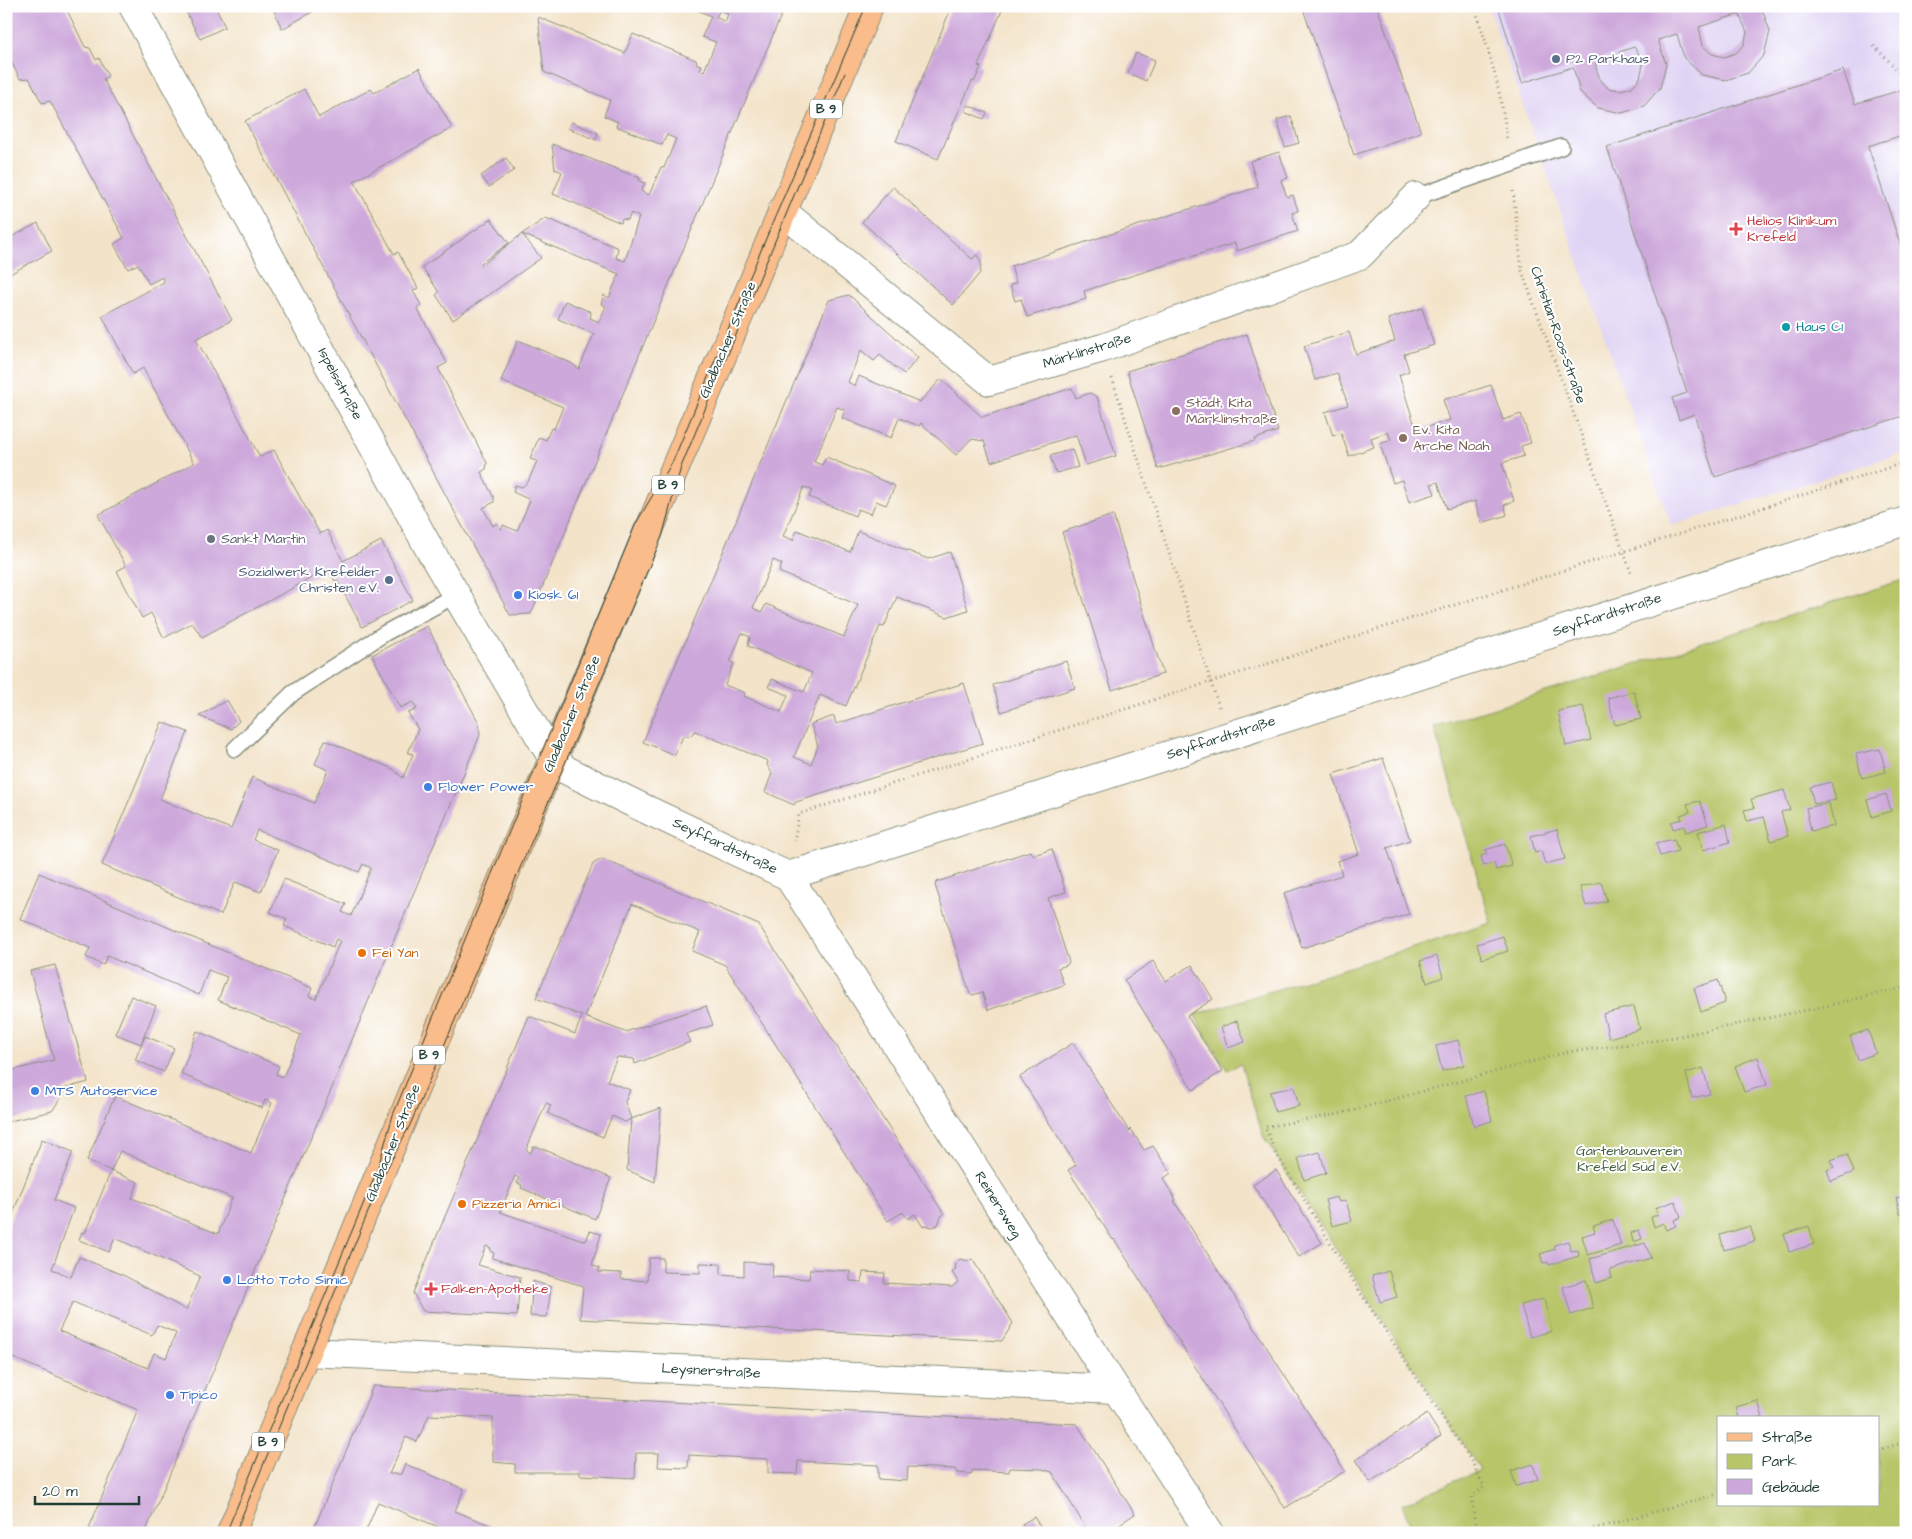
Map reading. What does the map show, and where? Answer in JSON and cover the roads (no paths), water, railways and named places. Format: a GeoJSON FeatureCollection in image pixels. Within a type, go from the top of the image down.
{"type":"FeatureCollection","features":[{"type":"Feature","properties":{"kind":"main road","name":"Gladbacher Straße"},"geometry":{"type":"LineString","coordinates":[[231,1533],[869,6]]}},
{"type":"Feature","properties":{"kind":"street","name":"Ispelsstraße"},"geometry":{"type":"LineString","coordinates":[[133,6],[456,595],[553,759]]}},
{"type":"Feature","properties":{"kind":"street","name":"Märklinstraße"},"geometry":{"type":"LineString","coordinates":[[782,211],[989,381],[1103,348],[1360,255],[1416,197]]}},
{"type":"Feature","properties":{"kind":"street","name":"Seyffardtstraße"},"geometry":{"type":"LineString","coordinates":[[553,759],[566,770],[788,876],[1906,521]]}},
{"type":"Feature","properties":{"kind":"street","name":"Reinersweg"},"geometry":{"type":"LineString","coordinates":[[788,876],[1210,1533]]}},
{"type":"Feature","properties":{"kind":"street","name":"Leysnerstraße"},"geometry":{"type":"LineString","coordinates":[[306,1352],[1116,1389]]}},
{"type":"Feature","properties":{"kind":"lane"},"geometry":{"type":"LineString","coordinates":[[1416,197],[1561,147]]}},
{"type":"Feature","properties":{"kind":"lane"},"geometry":{"type":"LineString","coordinates":[[235,749],[292,693],[384,633],[456,595]]}},
{"type":"Feature","properties":{"kind":"tram line"},"geometry":{"type":"LineString","coordinates":[[226,1533],[377,1171],[393,1115],[635,525],[673,461],[866,6]]}},
{"type":"Feature","properties":{"kind":"tram line"},"geometry":{"type":"LineString","coordinates":[[235,1533],[383,1176],[410,1125],[662,537],[681,467],[845,73]]}},
{"type":"Feature","properties":{"kind":"place","name":"P2 Parkhaus"},"geometry":{"type":"Point","coordinates":[1556,59]}},
{"type":"Feature","properties":{"kind":"place","name":"Helios Klinikum Krefeld"},"geometry":{"type":"Point","coordinates":[1736,229]}},
{"type":"Feature","properties":{"kind":"place","name":"Haus C1"},"geometry":{"type":"Point","coordinates":[1786,327]}},
{"type":"Feature","properties":{"kind":"place","name":"Städt. Kita Märklinstraße"},"geometry":{"type":"Point","coordinates":[1176,411]}},
{"type":"Feature","properties":{"kind":"place","name":"Ev. Kita Arche Noah"},"geometry":{"type":"Point","coordinates":[1403,438]}},
{"type":"Feature","properties":{"kind":"place","name":"Sankt Martin"},"geometry":{"type":"Point","coordinates":[211,539]}},
{"type":"Feature","properties":{"kind":"place","name":"Sozialwerk Krefelder Christen e.V."},"geometry":{"type":"Point","coordinates":[389,580]}},
{"type":"Feature","properties":{"kind":"place","name":"Kiosk 61"},"geometry":{"type":"Point","coordinates":[518,595]}},
{"type":"Feature","properties":{"kind":"place","name":"Flower Power"},"geometry":{"type":"Point","coordinates":[428,787]}},
{"type":"Feature","properties":{"kind":"place","name":"Fei Yan"},"geometry":{"type":"Point","coordinates":[362,953]}},
{"type":"Feature","properties":{"kind":"place","name":"MTS Autoservice"},"geometry":{"type":"Point","coordinates":[35,1091]}},
{"type":"Feature","properties":{"kind":"place","name":"Pizzeria Amici"},"geometry":{"type":"Point","coordinates":[462,1204]}},
{"type":"Feature","properties":{"kind":"place","name":"Lotto Toto Simic"},"geometry":{"type":"Point","coordinates":[227,1280]}},
{"type":"Feature","properties":{"kind":"place","name":"Falken-Apotheke"},"geometry":{"type":"Point","coordinates":[431,1289]}},
{"type":"Feature","properties":{"kind":"place","name":"Tipico"},"geometry":{"type":"Point","coordinates":[170,1395]}},
{"type":"Feature","properties":{"kind":"park label","name":"Gartenbauverein Krefeld Süd e.V."},"geometry":{"type":"Point","coordinates":[1629,1160]}}]}
